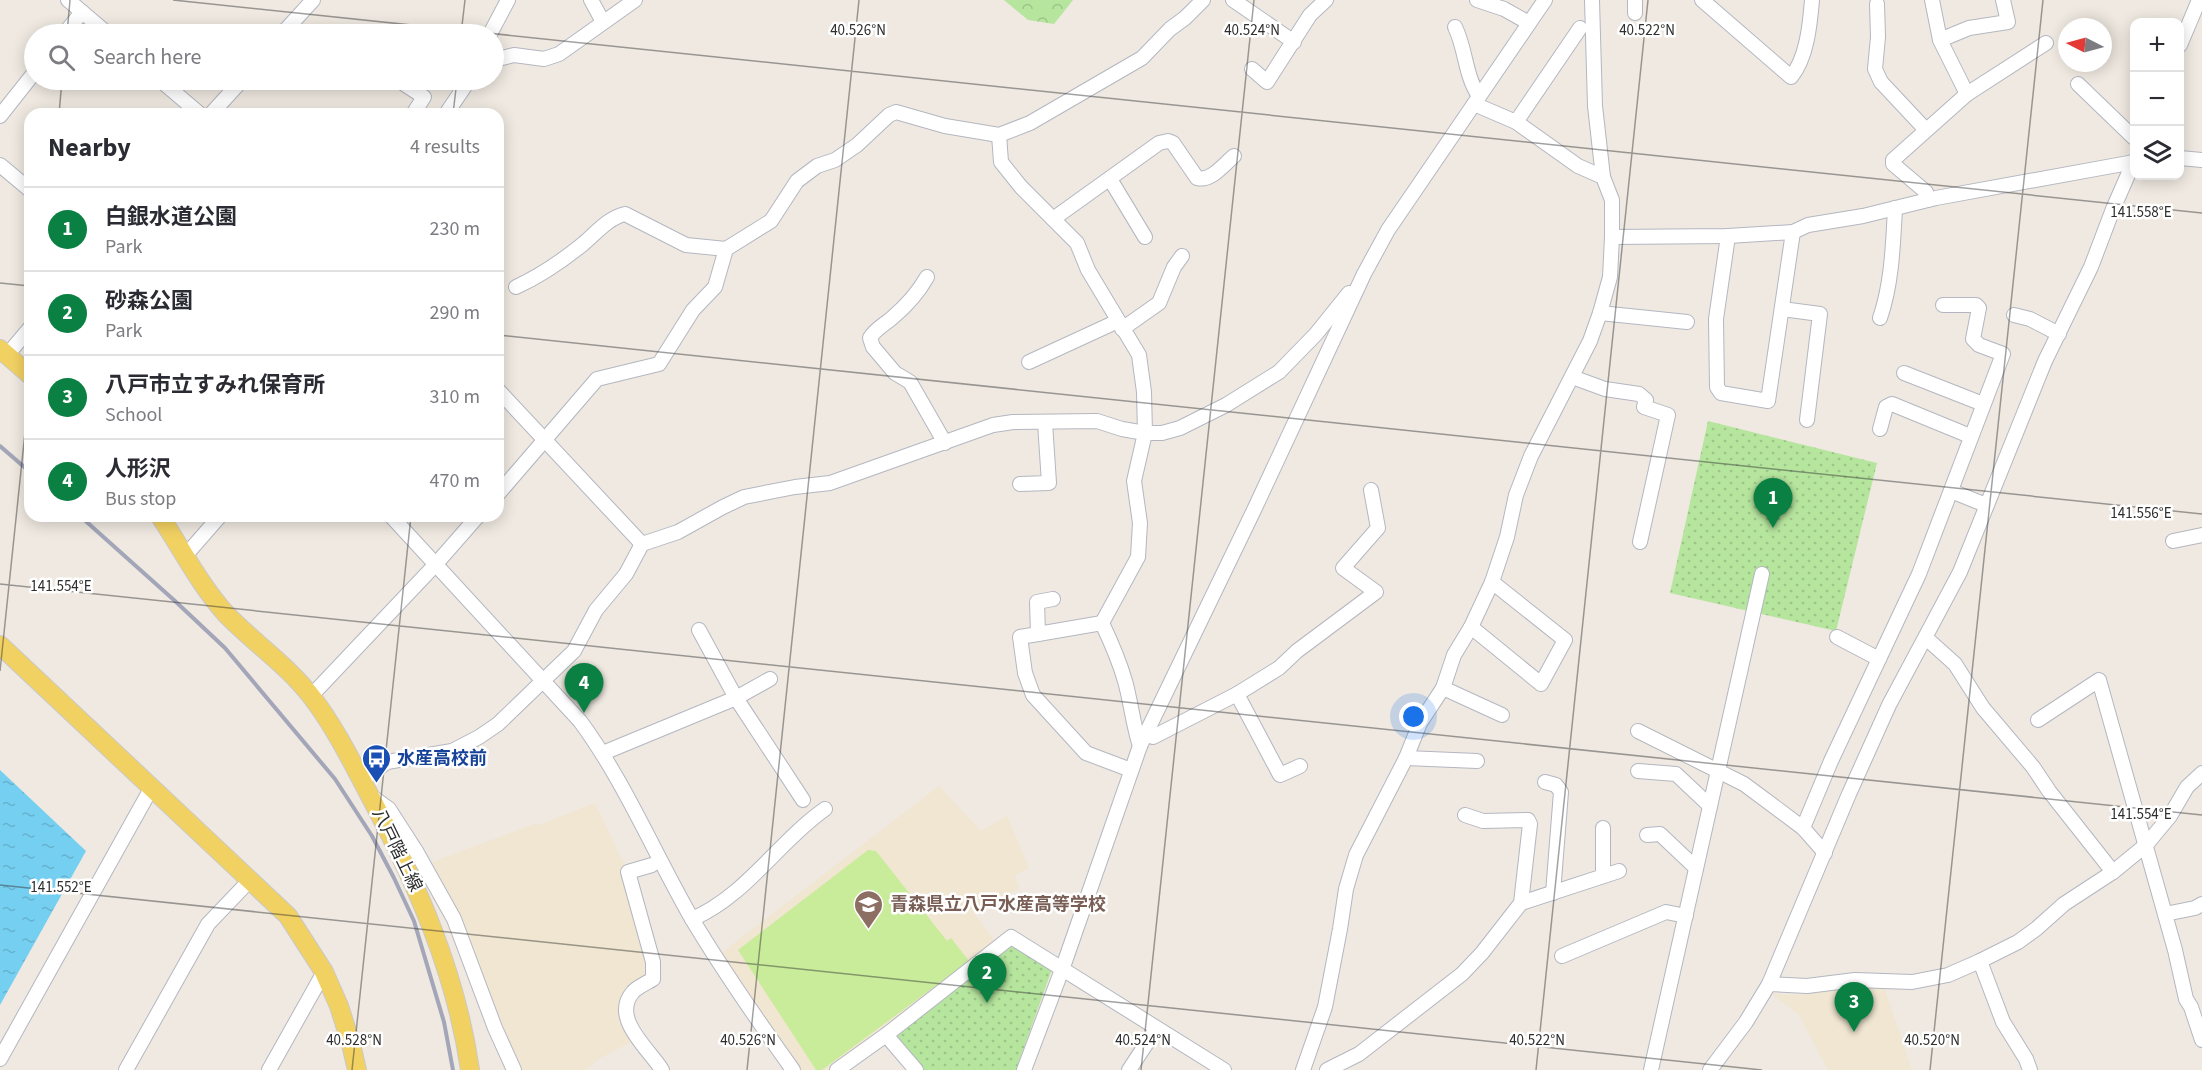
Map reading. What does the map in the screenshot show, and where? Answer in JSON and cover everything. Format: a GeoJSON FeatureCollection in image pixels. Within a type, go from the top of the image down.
{"type":"FeatureCollection","features":[{"type":"Feature","properties":{"kind":"main road"},"geometry":{"type":"LineString","coordinates":[[3,352],[24,370]]}},
{"type":"Feature","properties":{"kind":"main road","name":"八戸階上線"},"geometry":{"type":"LineString","coordinates":[[164,522],[208,592],[226,613],[310,696],[366,788],[399,850],[443,954],[470,1070]]}},
{"type":"Feature","properties":{"kind":"main road"},"geometry":{"type":"LineString","coordinates":[[0,645],[288,916],[324,972],[342,1016],[357,1070]]}},
{"type":"Feature","properties":{"kind":"street"},"geometry":{"type":"LineString","coordinates":[[68,0],[96,24]]}},
{"type":"Feature","properties":{"kind":"street"},"geometry":{"type":"LineString","coordinates":[[291,24],[313,0]]}},
{"type":"Feature","properties":{"kind":"street"},"geometry":{"type":"LineString","coordinates":[[495,24],[508,0]]}},
{"type":"Feature","properties":{"kind":"street"},"geometry":{"type":"LineString","coordinates":[[591,0],[603,22]]}},
{"type":"Feature","properties":{"kind":"street"},"geometry":{"type":"LineString","coordinates":[[504,58],[514,55],[544,59],[559,54],[635,0]]}},
{"type":"Feature","properties":{"kind":"street"},"geometry":{"type":"LineString","coordinates":[[516,287],[554,266],[604,225],[626,214],[686,245],[726,249],[771,221],[796,181],[817,166],[835,160],[857,145],[889,115],[896,112],[945,126],[999,135],[1030,123],[1142,58],[1203,0]]}},
{"type":"Feature","properties":{"kind":"street"},"geometry":{"type":"LineString","coordinates":[[1233,0],[1294,42]]}},
{"type":"Feature","properties":{"kind":"street"},"geometry":{"type":"LineString","coordinates":[[1252,69],[1267,82],[1310,15],[1326,0]]}},
{"type":"Feature","properties":{"kind":"street"},"geometry":{"type":"LineString","coordinates":[[1477,0],[1504,9],[1529,23]]}},
{"type":"Feature","properties":{"kind":"street"},"geometry":{"type":"LineString","coordinates":[[1024,1070],[1143,740],[1364,274],[1388,230],[1545,0]]}},
{"type":"Feature","properties":{"kind":"street"},"geometry":{"type":"LineString","coordinates":[[1303,1070],[1324,1007],[1351,870],[1366,832],[1406,758],[1420,723],[1443,688],[1454,655],[1492,582],[1507,537],[1516,495],[1531,456],[1590,341],[1610,277],[1612,200],[1603,177],[1595,106],[1592,0]]}},
{"type":"Feature","properties":{"kind":"street"},"geometry":{"type":"LineString","coordinates":[[1702,0],[1791,77],[1799,68],[1810,21],[1812,0]]}},
{"type":"Feature","properties":{"kind":"street"},"geometry":{"type":"LineString","coordinates":[[1932,0],[1940,40],[1967,94]]}},
{"type":"Feature","properties":{"kind":"street"},"geometry":{"type":"LineString","coordinates":[[1940,40],[1969,28],[2008,22],[2003,0]]}},
{"type":"Feature","properties":{"kind":"street"},"geometry":{"type":"LineString","coordinates":[[2184,36],[2199,0]]}},
{"type":"Feature","properties":{"kind":"street"},"geometry":{"type":"LineString","coordinates":[[1877,4],[1878,37],[1875,69],[1881,82],[1926,130]]}},
{"type":"Feature","properties":{"kind":"street"},"geometry":{"type":"LineString","coordinates":[[72,24],[82,12]]}},
{"type":"Feature","properties":{"kind":"street"},"geometry":{"type":"LineString","coordinates":[[1455,27],[1460,36],[1477,100],[1516,122],[1578,166],[1603,177]]}},
{"type":"Feature","properties":{"kind":"street"},"geometry":{"type":"LineString","coordinates":[[1516,122],[1580,28]]}},
{"type":"Feature","properties":{"kind":"street"},"geometry":{"type":"LineString","coordinates":[[1928,200],[1926,192],[1893,164],[1893,160],[1967,94],[2046,43]]}},
{"type":"Feature","properties":{"kind":"street"},"geometry":{"type":"LineString","coordinates":[[2078,84],[2130,134]]}},
{"type":"Feature","properties":{"kind":"street"},"geometry":{"type":"LineString","coordinates":[[0,117],[24,85]]}},
{"type":"Feature","properties":{"kind":"street"},"geometry":{"type":"LineString","coordinates":[[172,90],[193,108]]}},
{"type":"Feature","properties":{"kind":"street"},"geometry":{"type":"LineString","coordinates":[[216,108],[233,90]]}},
{"type":"Feature","properties":{"kind":"street"},"geometry":{"type":"LineString","coordinates":[[413,90],[424,97],[417,108]]}},
{"type":"Feature","properties":{"kind":"street"},"geometry":{"type":"LineString","coordinates":[[455,108],[464,90]]}},
{"type":"Feature","properties":{"kind":"street"},"geometry":{"type":"LineString","coordinates":[[999,135],[1001,162],[1021,187],[1077,243],[1088,270],[1139,355],[1144,392],[1145,433],[1134,481],[1140,523],[1138,557],[1102,623]]}},
{"type":"Feature","properties":{"kind":"street"},"geometry":{"type":"LineString","coordinates":[[1053,219],[1160,143],[1168,141],[1173,144],[1197,178],[1201,179],[1208,178],[1234,156]]}},
{"type":"Feature","properties":{"kind":"street"},"geometry":{"type":"LineString","coordinates":[[2184,158],[2202,160]]}},
{"type":"Feature","properties":{"kind":"street"},"geometry":{"type":"LineString","coordinates":[[1612,237],[1728,237],[1793,232],[1808,225],[2130,162]]}},
{"type":"Feature","properties":{"kind":"street"},"geometry":{"type":"LineString","coordinates":[[0,165],[24,185]]}},
{"type":"Feature","properties":{"kind":"street"},"geometry":{"type":"LineString","coordinates":[[1717,1067],[1769,984],[1889,705],[1960,572],[2045,361],[2091,267],[2130,170]]}},
{"type":"Feature","properties":{"kind":"street"},"geometry":{"type":"LineString","coordinates":[[1110,179],[1145,237]]}},
{"type":"Feature","properties":{"kind":"street"},"geometry":{"type":"LineString","coordinates":[[1880,318],[1887,300],[1895,208]]}},
{"type":"Feature","properties":{"kind":"street"},"geometry":{"type":"LineString","coordinates":[[1728,237],[1716,318],[1717,387],[1721,393],[1768,401],[1793,232]]}},
{"type":"Feature","properties":{"kind":"street"},"geometry":{"type":"LineString","coordinates":[[504,487],[597,380],[659,364],[693,310],[715,287],[726,249]]}},
{"type":"Feature","properties":{"kind":"street"},"geometry":{"type":"LineString","coordinates":[[1029,362],[1120,325],[1159,303],[1174,267],[1182,256]]}},
{"type":"Feature","properties":{"kind":"street"},"geometry":{"type":"LineString","coordinates":[[514,1070],[495,1028],[454,919],[416,851],[389,809],[366,788],[387,762],[452,750],[479,737],[514,710],[574,651],[596,610],[626,574],[642,544],[678,532],[744,497],[830,483],[993,425],[1013,422],[1097,421],[1145,433],[1162,433],[1180,428],[1226,405],[1279,372],[1316,334],[1364,274]]}},
{"type":"Feature","properties":{"kind":"street"},"geometry":{"type":"LineString","coordinates":[[927,277],[921,289],[893,317],[873,332],[870,338],[873,347],[895,373],[910,382],[945,443]]}},
{"type":"Feature","properties":{"kind":"street"},"geometry":{"type":"LineString","coordinates":[[1803,828],[1831,761],[1918,574],[2003,354],[1979,345],[1973,339],[1979,308],[1976,305],[1943,305]]}},
{"type":"Feature","properties":{"kind":"street"},"geometry":{"type":"LineString","coordinates":[[1782,309],[1820,314],[1807,420]]}},
{"type":"Feature","properties":{"kind":"street"},"geometry":{"type":"LineString","coordinates":[[1600,313],[1687,322]]}},
{"type":"Feature","properties":{"kind":"street"},"geometry":{"type":"LineString","coordinates":[[2014,315],[2030,319],[2059,334]]}},
{"type":"Feature","properties":{"kind":"street"},"geometry":{"type":"LineString","coordinates":[[3,352],[24,333]]}},
{"type":"Feature","properties":{"kind":"street"},"geometry":{"type":"LineString","coordinates":[[1904,373],[1983,404]]}},
{"type":"Feature","properties":{"kind":"street"},"geometry":{"type":"LineString","coordinates":[[1572,377],[1605,389],[1639,394],[1646,400],[1644,407],[1668,416],[1640,542]]}},
{"type":"Feature","properties":{"kind":"street"},"geometry":{"type":"LineString","coordinates":[[504,396],[642,544]]}},
{"type":"Feature","properties":{"kind":"street"},"geometry":{"type":"LineString","coordinates":[[1880,429],[1886,406],[1892,404],[1971,436]]}},
{"type":"Feature","properties":{"kind":"street"},"geometry":{"type":"LineString","coordinates":[[1020,484],[1049,483],[1045,423]]}},
{"type":"Feature","properties":{"kind":"street"},"geometry":{"type":"LineString","coordinates":[[1143,740],[1237,694],[1279,668],[1297,651],[1376,592],[1344,568],[1378,528],[1371,490]]}},
{"type":"Feature","properties":{"kind":"street"},"geometry":{"type":"LineString","coordinates":[[1951,491],[1986,505]]}},
{"type":"Feature","properties":{"kind":"street"},"geometry":{"type":"LineString","coordinates":[[185,556],[214,522]]}},
{"type":"Feature","properties":{"kind":"street"},"geometry":{"type":"LineString","coordinates":[[397,522],[580,722],[603,753],[692,919],[745,1003],[793,1070]]}},
{"type":"Feature","properties":{"kind":"street"},"geometry":{"type":"LineString","coordinates":[[310,696],[436,564],[473,522]]}},
{"type":"Feature","properties":{"kind":"street"},"geometry":{"type":"LineString","coordinates":[[2173,541],[2202,535]]}},
{"type":"Feature","properties":{"kind":"street"},"geometry":{"type":"LineString","coordinates":[[1651,1070],[1762,574]]}},
{"type":"Feature","properties":{"kind":"street"},"geometry":{"type":"LineString","coordinates":[[1470,627],[1541,684],[1565,640],[1492,582]]}},
{"type":"Feature","properties":{"kind":"street"},"geometry":{"type":"LineString","coordinates":[[1038,634],[1038,602],[1053,599]]}},
{"type":"Feature","properties":{"kind":"street"},"geometry":{"type":"LineString","coordinates":[[1102,623],[1115,649],[1143,740]]}},
{"type":"Feature","properties":{"kind":"street"},"geometry":{"type":"LineString","coordinates":[[1102,623],[1020,637],[1024,673],[1033,695],[1086,753],[1131,770]]}},
{"type":"Feature","properties":{"kind":"street"},"geometry":{"type":"LineString","coordinates":[[699,630],[736,698],[803,800]]}},
{"type":"Feature","properties":{"kind":"street"},"geometry":{"type":"LineString","coordinates":[[1836,637],[1879,659]]}},
{"type":"Feature","properties":{"kind":"street"},"geometry":{"type":"LineString","coordinates":[[1926,638],[1955,664],[1983,708],[2033,767],[2049,791],[2114,872]]}},
{"type":"Feature","properties":{"kind":"street"},"geometry":{"type":"LineString","coordinates":[[603,753],[736,698],[770,679]]}},
{"type":"Feature","properties":{"kind":"street"},"geometry":{"type":"LineString","coordinates":[[2037,720],[2099,680],[2165,914],[2186,999],[2202,1040]]}},
{"type":"Feature","properties":{"kind":"street"},"geometry":{"type":"LineString","coordinates":[[1443,688],[1502,715]]}},
{"type":"Feature","properties":{"kind":"street"},"geometry":{"type":"LineString","coordinates":[[1237,694],[1280,775],[1300,766]]}},
{"type":"Feature","properties":{"kind":"street"},"geometry":{"type":"LineString","coordinates":[[1638,731],[1744,784],[1803,828],[1825,853]]}},
{"type":"Feature","properties":{"kind":"street"},"geometry":{"type":"LineString","coordinates":[[1406,758],[1477,760]]}},
{"type":"Feature","properties":{"kind":"street"},"geometry":{"type":"LineString","coordinates":[[1638,771],[1676,774],[1710,806]]}},
{"type":"Feature","properties":{"kind":"street"},"geometry":{"type":"LineString","coordinates":[[1769,984],[1806,986],[1855,980],[1912,982],[1948,975],[1980,961],[2036,930],[2064,904],[2114,872],[2146,845],[2170,816],[2187,786],[2202,773]]}},
{"type":"Feature","properties":{"kind":"street"},"geometry":{"type":"LineString","coordinates":[[1545,782],[1556,785],[1561,792],[1553,893]]}},
{"type":"Feature","properties":{"kind":"street"},"geometry":{"type":"LineString","coordinates":[[0,1059],[152,787]]}},
{"type":"Feature","properties":{"kind":"street"},"geometry":{"type":"LineString","coordinates":[[692,919],[705,913],[751,878],[809,820],[825,809]]}},
{"type":"Feature","properties":{"kind":"street"},"geometry":{"type":"LineString","coordinates":[[1327,1070],[1359,1054],[1462,974],[1482,953],[1521,903],[1530,824],[1528,820],[1483,821],[1465,814]]}},
{"type":"Feature","properties":{"kind":"street"},"geometry":{"type":"LineString","coordinates":[[1603,828],[1603,876]]}},
{"type":"Feature","properties":{"kind":"street"},"geometry":{"type":"LineString","coordinates":[[1647,835],[1660,834],[1696,868]]}},
{"type":"Feature","properties":{"kind":"street"},"geometry":{"type":"LineString","coordinates":[[652,865],[628,872],[653,962],[653,979],[633,991],[627,1002],[629,1027],[662,1070]]}},
{"type":"Feature","properties":{"kind":"street"},"geometry":{"type":"LineString","coordinates":[[1521,903],[1619,871]]}},
{"type":"Feature","properties":{"kind":"street"},"geometry":{"type":"LineString","coordinates":[[126,1070],[208,924],[251,879]]}},
{"type":"Feature","properties":{"kind":"street"},"geometry":{"type":"LineString","coordinates":[[2165,914],[2195,908],[2202,904]]}},
{"type":"Feature","properties":{"kind":"street"},"geometry":{"type":"LineString","coordinates":[[1562,956],[1666,912],[1686,916]]}},
{"type":"Feature","properties":{"kind":"street"},"geometry":{"type":"LineString","coordinates":[[837,1070],[886,1035],[1011,937],[1063,967],[1156,1029],[1224,1070]]}},
{"type":"Feature","properties":{"kind":"street"},"geometry":{"type":"LineString","coordinates":[[1980,961],[2003,1022],[2026,1059],[2030,1070]]}},
{"type":"Feature","properties":{"kind":"street"},"geometry":{"type":"LineString","coordinates":[[269,1070],[324,972]]}},
{"type":"Feature","properties":{"kind":"street"},"geometry":{"type":"LineString","coordinates":[[1129,1070],[1156,1029]]}},
{"type":"Feature","properties":{"kind":"street"},"geometry":{"type":"LineString","coordinates":[[886,1035],[916,1070]]}},
{"type":"Feature","properties":{"kind":"shaded area","name":"青森県立八戸水産高等学校"},"geometry":{"type":"Polygon","coordinates":[[[939,786],[981,831],[1007,816],[1029,868],[1015,876],[1019,889],[973,912],[999,946],[837,1070],[793,1070],[716,957],[939,786]]]}},
{"type":"Feature","properties":{"kind":"shaded area"},"geometry":{"type":"Polygon","coordinates":[[[595,803],[628,872],[653,979],[627,1002],[637,1039],[600,1058],[586,1070],[514,1070],[424,865],[595,803]]]}},
{"type":"Feature","properties":{"kind":"shaded area"},"geometry":{"type":"Polygon","coordinates":[[[1879,986],[1885,990],[1912,1070],[1828,1070],[1799,1015],[1772,994],[1800,995],[1827,990],[1879,986]]]}},
{"type":"Feature","properties":{"kind":"green space"},"geometry":{"type":"Polygon","coordinates":[[[1004,0],[1073,0],[1054,24],[1028,20],[1004,0]]]}},
{"type":"Feature","properties":{"kind":"green space"},"geometry":{"type":"Polygon","coordinates":[[[1708,421],[1877,463],[1836,631],[1670,593],[1708,421]]]}},
{"type":"Feature","properties":{"kind":"green space"},"geometry":{"type":"Polygon","coordinates":[[[868,850],[876,851],[947,941],[951,938],[969,961],[822,1070],[816,1070],[738,950],[868,850]]]}},
{"type":"Feature","properties":{"kind":"green space"},"geometry":{"type":"Polygon","coordinates":[[[1014,943],[1051,966],[1051,972],[1016,1070],[921,1070],[894,1039],[894,1034],[1014,943]]]}},
{"type":"Feature","properties":{"kind":"water"},"geometry":{"type":"Polygon","coordinates":[[[0,770],[86,851],[0,1005],[0,770]]]}},
{"type":"Feature","properties":{"kind":"railway"},"geometry":{"type":"LineString","coordinates":[[0,446],[24,467]]}},
{"type":"Feature","properties":{"kind":"railway"},"geometry":{"type":"LineString","coordinates":[[87,522],[225,648],[335,779],[372,836],[414,921],[444,1022],[453,1070]]}},
{"type":"Feature","properties":{"kind":"place","name":"白銀水道公園"},"geometry":{"type":"Point","coordinates":[1773,528]}},
{"type":"Feature","properties":{"kind":"place","name":"人形沢"},"geometry":{"type":"Point","coordinates":[584,713]}},
{"type":"Feature","properties":{"kind":"place","name":"水産高校前"},"geometry":{"type":"Point","coordinates":[376,784]}},
{"type":"Feature","properties":{"kind":"place","name":"青森県立八戸水産高等学校"},"geometry":{"type":"Point","coordinates":[869,930]}},
{"type":"Feature","properties":{"kind":"place","name":"砂森公園"},"geometry":{"type":"Point","coordinates":[987,1003]}},
{"type":"Feature","properties":{"kind":"place","name":"八戸市立すみれ保育所"},"geometry":{"type":"Point","coordinates":[1854,1032]}}]}
